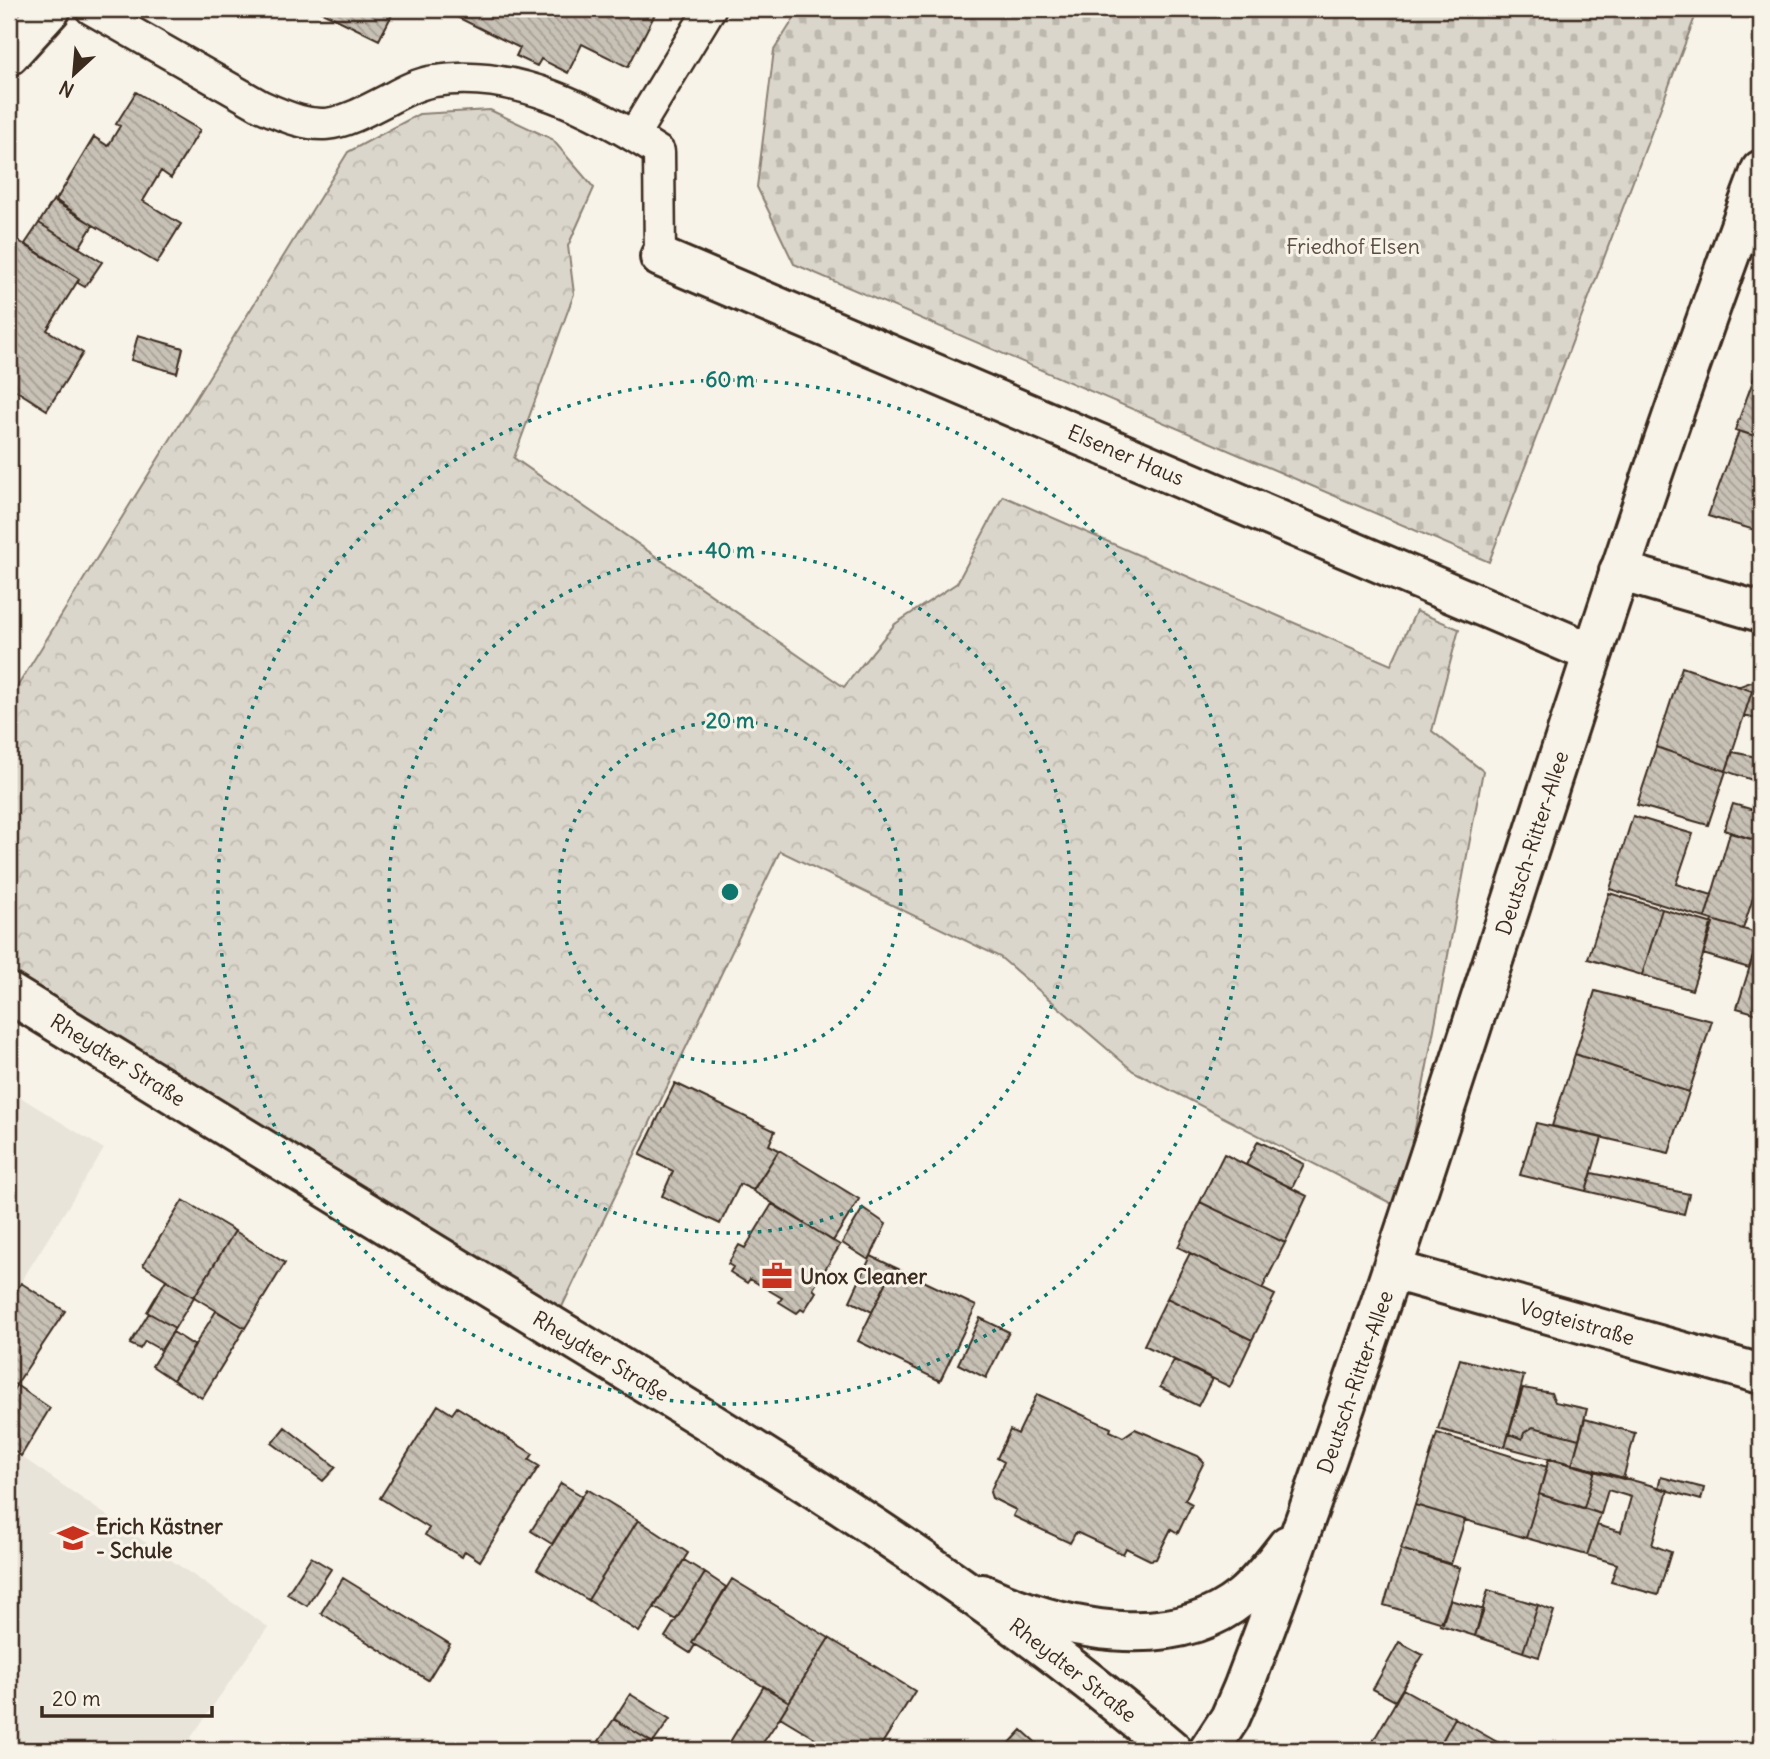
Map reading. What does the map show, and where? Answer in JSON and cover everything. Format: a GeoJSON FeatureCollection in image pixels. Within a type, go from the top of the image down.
{"type":"FeatureCollection","features":[{"type":"Feature","properties":{"kind":"street"},"geometry":{"type":"LineString","coordinates":[[9,55],[51,9]]}},
{"type":"Feature","properties":{"kind":"street","name":"Deutsch-Ritter-Allee"},"geometry":{"type":"LineString","coordinates":[[1209,1750],[1230,1718],[1243,1688],[1308,1518],[1393,1270],[1619,571],[1718,284],[1761,170]]}},
{"type":"Feature","properties":{"kind":"street","name":"Elsener Haus"},"geometry":{"type":"LineString","coordinates":[[660,257],[1592,653]]}},
{"type":"Feature","properties":{"kind":"street"},"geometry":{"type":"LineString","coordinates":[[1619,571],[1761,612]]}},
{"type":"Feature","properties":{"kind":"street","name":"Rheydter Straße"},"geometry":{"type":"LineString","coordinates":[[9,993],[733,1436],[956,1582],[1081,1673],[1172,1750]]}},
{"type":"Feature","properties":{"kind":"street","name":"Vogteistraße"},"geometry":{"type":"LineString","coordinates":[[1393,1270],[1761,1374]]}},
{"type":"Feature","properties":{"kind":"street","name":"Deutsch-Ritter-Allee"},"geometry":{"type":"LineString","coordinates":[[956,1582],[1018,1609],[1076,1625],[1127,1630],[1176,1627],[1207,1618],[1240,1598],[1264,1574],[1308,1518]]}},
{"type":"Feature","properties":{"kind":"lane"},"geometry":{"type":"LineString","coordinates":[[91,9],[261,106],[315,125],[345,122],[408,89],[434,81],[458,80],[513,86],[545,94],[633,136],[659,152],[660,257]]}},
{"type":"Feature","properties":{"kind":"lane"},"geometry":{"type":"LineString","coordinates":[[633,136],[710,9]]}},
{"type":"Feature","properties":{"kind":"shaded area"},"geometry":{"type":"Polygon","coordinates":[[[9,1090],[104,1149],[9,1301],[9,1090]]]}},
{"type":"Feature","properties":{"kind":"shaded area","name":"Erich Kästner - Schule"},"geometry":{"type":"Polygon","coordinates":[[[9,1448],[268,1627],[185,1746],[186,1750],[9,1750],[9,1448]]]}},
{"type":"Feature","properties":{"kind":"green space","name":"Friedhof Elsen"},"geometry":{"type":"Polygon","coordinates":[[[800,9],[1698,9],[1489,562],[794,264],[757,187],[774,50],[800,9]]]}},
{"type":"Feature","properties":{"kind":"green space"},"geometry":{"type":"Polygon","coordinates":[[[490,110],[552,139],[594,188],[568,246],[574,294],[514,458],[844,687],[895,624],[957,583],[1003,496],[1391,665],[1416,611],[1459,629],[1432,731],[1483,771],[1400,1208],[1133,1071],[1000,957],[780,851],[560,1311],[9,975],[9,700],[348,152],[419,114],[490,110]]]}},
{"type":"Feature","properties":{"kind":"building"},"geometry":{"type":"Polygon","coordinates":[[[316,9],[395,9],[379,40],[316,9]]]}},
{"type":"Feature","properties":{"kind":"building"},"geometry":{"type":"Polygon","coordinates":[[[441,9],[644,9],[655,14],[628,67],[582,44],[568,73],[541,59],[537,66],[516,56],[520,48],[441,9]]]}},
{"type":"Feature","properties":{"kind":"building"},"geometry":{"type":"Polygon","coordinates":[[[136,92],[200,130],[171,178],[161,171],[143,201],[181,224],[157,263],[55,202],[94,137],[108,146],[120,126],[116,124],[136,92]]]}},
{"type":"Feature","properties":{"kind":"building"},"geometry":{"type":"Polygon","coordinates":[[[54,199],[93,225],[79,248],[39,223],[54,199]]]}},
{"type":"Feature","properties":{"kind":"building"},"geometry":{"type":"Polygon","coordinates":[[[39,223],[102,262],[85,287],[78,283],[79,279],[25,244],[39,223]]]}},
{"type":"Feature","properties":{"kind":"building"},"geometry":{"type":"Polygon","coordinates":[[[14,238],[79,279],[47,330],[83,353],[47,410],[9,386],[9,246],[14,238]]]}},
{"type":"Feature","properties":{"kind":"building"},"geometry":{"type":"Polygon","coordinates":[[[138,335],[183,348],[177,373],[131,360],[138,335]]]}},
{"type":"Feature","properties":{"kind":"building"},"geometry":{"type":"Polygon","coordinates":[[[1761,359],[1761,438],[1735,430],[1761,359]]]}},
{"type":"Feature","properties":{"kind":"building"},"geometry":{"type":"Polygon","coordinates":[[[1739,431],[1761,438],[1761,532],[1708,516],[1739,431]]]}},
{"type":"Feature","properties":{"kind":"building"},"geometry":{"type":"Polygon","coordinates":[[[1682,667],[1752,691],[1726,771],[1656,747],[1682,667]]]}},
{"type":"Feature","properties":{"kind":"building"},"geometry":{"type":"Polygon","coordinates":[[[1751,682],[1761,684],[1761,720],[1744,716],[1752,691],[1740,686],[1751,682]]]}},
{"type":"Feature","properties":{"kind":"building"},"geometry":{"type":"Polygon","coordinates":[[[1656,747],[1726,771],[1708,825],[1637,805],[1656,747]]]}},
{"type":"Feature","properties":{"kind":"building"},"geometry":{"type":"Polygon","coordinates":[[[1733,752],[1761,758],[1761,783],[1726,771],[1733,752]]]}},
{"type":"Feature","properties":{"kind":"building"},"geometry":{"type":"Polygon","coordinates":[[[1733,804],[1761,812],[1761,842],[1724,830],[1733,804]]]}},
{"type":"Feature","properties":{"kind":"building"},"geometry":{"type":"Polygon","coordinates":[[[1633,816],[1693,834],[1676,884],[1712,895],[1705,918],[1610,889],[1633,816]]]}},
{"type":"Feature","properties":{"kind":"building"},"geometry":{"type":"Polygon","coordinates":[[[1730,833],[1761,842],[1761,873],[1743,929],[1705,918],[1730,833]]]}},
{"type":"Feature","properties":{"kind":"building"},"geometry":{"type":"Polygon","coordinates":[[[1609,893],[1662,909],[1642,975],[1588,959],[1609,893]]]}},
{"type":"Feature","properties":{"kind":"building"},"geometry":{"type":"Polygon","coordinates":[[[1662,909],[1713,924],[1692,990],[1642,975],[1662,909]]]}},
{"type":"Feature","properties":{"kind":"building"},"geometry":{"type":"Polygon","coordinates":[[[1712,920],[1760,934],[1749,968],[1703,954],[1712,920]]]}},
{"type":"Feature","properties":{"kind":"building"},"geometry":{"type":"Polygon","coordinates":[[[1761,934],[1761,1015],[1737,1008],[1761,934]]]}},
{"type":"Feature","properties":{"kind":"building"},"geometry":{"type":"Polygon","coordinates":[[[1595,991],[1712,1021],[1689,1092],[1575,1054],[1595,991]]]}},
{"type":"Feature","properties":{"kind":"building"},"geometry":{"type":"Polygon","coordinates":[[[1575,1054],[1689,1092],[1669,1153],[1552,1126],[1575,1054]]]}},
{"type":"Feature","properties":{"kind":"building"},"geometry":{"type":"Polygon","coordinates":[[[675,1083],[775,1131],[769,1145],[779,1150],[753,1190],[740,1184],[720,1224],[662,1196],[673,1171],[640,1155],[675,1083]]]}},
{"type":"Feature","properties":{"kind":"building"},"geometry":{"type":"Polygon","coordinates":[[[1536,1123],[1602,1138],[1586,1191],[1520,1175],[1536,1123]]]}},
{"type":"Feature","properties":{"kind":"building"},"geometry":{"type":"Polygon","coordinates":[[[1258,1141],[1304,1164],[1292,1188],[1246,1165],[1258,1141]]]}},
{"type":"Feature","properties":{"kind":"building"},"geometry":{"type":"Polygon","coordinates":[[[779,1150],[859,1199],[833,1241],[753,1191],[779,1150]]]}},
{"type":"Feature","properties":{"kind":"building"},"geometry":{"type":"Polygon","coordinates":[[[1224,1154],[1307,1196],[1285,1243],[1200,1202],[1224,1154]]]}},
{"type":"Feature","properties":{"kind":"building"},"geometry":{"type":"Polygon","coordinates":[[[1592,1173],[1689,1194],[1684,1214],[1586,1191],[1592,1173]]]}},
{"type":"Feature","properties":{"kind":"building"},"geometry":{"type":"Polygon","coordinates":[[[183,1200],[235,1231],[194,1297],[143,1265],[183,1200]]]}},
{"type":"Feature","properties":{"kind":"building"},"geometry":{"type":"Polygon","coordinates":[[[1200,1202],[1285,1243],[1262,1289],[1178,1247],[1200,1202]]]}},
{"type":"Feature","properties":{"kind":"building"},"geometry":{"type":"Polygon","coordinates":[[[772,1204],[840,1245],[813,1289],[816,1292],[804,1311],[801,1309],[797,1313],[779,1302],[782,1298],[750,1279],[747,1283],[730,1272],[733,1267],[728,1264],[739,1245],[745,1248],[772,1204]]]}},
{"type":"Feature","properties":{"kind":"building"},"geometry":{"type":"Polygon","coordinates":[[[863,1208],[886,1224],[869,1260],[842,1243],[863,1208]]]}},
{"type":"Feature","properties":{"kind":"building"},"geometry":{"type":"Polygon","coordinates":[[[235,1231],[285,1263],[245,1328],[194,1297],[235,1231]]]}},
{"type":"Feature","properties":{"kind":"building"},"geometry":{"type":"Polygon","coordinates":[[[1190,1253],[1275,1295],[1252,1340],[1167,1298],[1190,1253]]]}},
{"type":"Feature","properties":{"kind":"building"},"geometry":{"type":"Polygon","coordinates":[[[871,1256],[894,1267],[872,1312],[850,1301],[871,1256]]]}},
{"type":"Feature","properties":{"kind":"building"},"geometry":{"type":"Polygon","coordinates":[[[894,1267],[976,1306],[940,1381],[858,1341],[894,1267]]]}},
{"type":"Feature","properties":{"kind":"building"},"geometry":{"type":"Polygon","coordinates":[[[166,1280],[194,1297],[175,1328],[147,1312],[166,1280]]]}},
{"type":"Feature","properties":{"kind":"building"},"geometry":{"type":"Polygon","coordinates":[[[21,1283],[65,1311],[16,1385],[9,1381],[9,1303],[21,1283]]]}},
{"type":"Feature","properties":{"kind":"building"},"geometry":{"type":"Polygon","coordinates":[[[1167,1298],[1252,1340],[1230,1387],[1144,1345],[1167,1298]]]}},
{"type":"Feature","properties":{"kind":"building"},"geometry":{"type":"Polygon","coordinates":[[[216,1311],[245,1328],[202,1398],[173,1380],[216,1311]]]}},
{"type":"Feature","properties":{"kind":"building"},"geometry":{"type":"Polygon","coordinates":[[[149,1313],[175,1328],[161,1350],[145,1341],[140,1349],[130,1344],[149,1313]]]}},
{"type":"Feature","properties":{"kind":"building"},"geometry":{"type":"Polygon","coordinates":[[[980,1318],[1009,1332],[986,1378],[958,1364],[980,1318]]]}},
{"type":"Feature","properties":{"kind":"building"},"geometry":{"type":"Polygon","coordinates":[[[173,1332],[195,1346],[173,1380],[152,1366],[173,1332]]]}},
{"type":"Feature","properties":{"kind":"building"},"geometry":{"type":"Polygon","coordinates":[[[1460,1359],[1524,1376],[1505,1447],[1438,1429],[1460,1359]]]}},
{"type":"Feature","properties":{"kind":"building"},"geometry":{"type":"Polygon","coordinates":[[[1174,1360],[1212,1379],[1198,1406],[1160,1387],[1174,1360]]]}},
{"type":"Feature","properties":{"kind":"building"},"geometry":{"type":"Polygon","coordinates":[[[16,1385],[50,1408],[21,1456],[9,1447],[9,1414],[13,1408],[9,1405],[9,1398],[16,1385]]]}},
{"type":"Feature","properties":{"kind":"building"},"geometry":{"type":"Polygon","coordinates":[[[1523,1388],[1551,1393],[1555,1402],[1587,1409],[1579,1439],[1533,1427],[1524,1433],[1522,1439],[1509,1434],[1523,1388]]]}},
{"type":"Feature","properties":{"kind":"building"},"geometry":{"type":"Polygon","coordinates":[[[1037,1394],[1111,1428],[1110,1431],[1123,1437],[1135,1429],[1198,1456],[1204,1462],[1185,1500],[1192,1504],[1178,1533],[1171,1529],[1156,1559],[1150,1560],[1126,1548],[1123,1554],[1076,1532],[1070,1543],[1013,1516],[1016,1510],[992,1498],[990,1492],[1004,1462],[997,1458],[1010,1430],[1018,1434],[1037,1394]]]}},
{"type":"Feature","properties":{"kind":"building"},"geometry":{"type":"Polygon","coordinates":[[[438,1405],[452,1414],[457,1407],[533,1454],[529,1460],[539,1466],[480,1561],[465,1551],[462,1557],[425,1535],[429,1528],[380,1498],[438,1405]]]}},
{"type":"Feature","properties":{"kind":"building"},"geometry":{"type":"Polygon","coordinates":[[[1585,1419],[1635,1433],[1623,1479],[1572,1465],[1585,1419]]]}},
{"type":"Feature","properties":{"kind":"building"},"geometry":{"type":"Polygon","coordinates":[[[285,1427],[336,1467],[323,1481],[272,1443],[285,1427]]]}},
{"type":"Feature","properties":{"kind":"building"},"geometry":{"type":"Polygon","coordinates":[[[1533,1427],[1579,1439],[1572,1465],[1505,1447],[1509,1434],[1522,1439],[1524,1433],[1533,1427]]]}},
{"type":"Feature","properties":{"kind":"building"},"geometry":{"type":"Polygon","coordinates":[[[1437,1433],[1547,1467],[1526,1538],[1415,1505],[1437,1433]]]}},
{"type":"Feature","properties":{"kind":"building"},"geometry":{"type":"Polygon","coordinates":[[[1549,1458],[1595,1470],[1584,1508],[1539,1494],[1549,1458]]]}},
{"type":"Feature","properties":{"kind":"building"},"geometry":{"type":"Polygon","coordinates":[[[1595,1470],[1668,1490],[1652,1545],[1671,1552],[1658,1595],[1611,1582],[1617,1564],[1587,1555],[1597,1525],[1621,1532],[1631,1497],[1608,1490],[1601,1514],[1584,1508],[1595,1470]]]}},
{"type":"Feature","properties":{"kind":"building"},"geometry":{"type":"Polygon","coordinates":[[[1661,1477],[1704,1488],[1701,1500],[1658,1488],[1661,1477]]]}},
{"type":"Feature","properties":{"kind":"building"},"geometry":{"type":"Polygon","coordinates":[[[561,1483],[582,1496],[552,1544],[531,1531],[561,1483]]]}},
{"type":"Feature","properties":{"kind":"building"},"geometry":{"type":"Polygon","coordinates":[[[587,1489],[638,1520],[588,1600],[537,1569],[587,1489]]]}},
{"type":"Feature","properties":{"kind":"building"},"geometry":{"type":"Polygon","coordinates":[[[1539,1494],[1601,1514],[1587,1555],[1526,1538],[1539,1494]]]}},
{"type":"Feature","properties":{"kind":"building"},"geometry":{"type":"Polygon","coordinates":[[[1415,1505],[1465,1520],[1451,1564],[1401,1549],[1415,1505]]]}},
{"type":"Feature","properties":{"kind":"building"},"geometry":{"type":"Polygon","coordinates":[[[638,1520],[688,1553],[639,1632],[588,1600],[638,1520]]]}},
{"type":"Feature","properties":{"kind":"building"},"geometry":{"type":"Polygon","coordinates":[[[1401,1549],[1460,1568],[1443,1623],[1384,1605],[1401,1549]]]}},
{"type":"Feature","properties":{"kind":"building"},"geometry":{"type":"Polygon","coordinates":[[[311,1557],[331,1569],[307,1606],[287,1594],[311,1557]]]}},
{"type":"Feature","properties":{"kind":"building"},"geometry":{"type":"Polygon","coordinates":[[[684,1560],[705,1573],[676,1620],[654,1607],[684,1560]]]}},
{"type":"Feature","properties":{"kind":"building"},"geometry":{"type":"Polygon","coordinates":[[[705,1573],[726,1587],[692,1643],[695,1645],[690,1653],[665,1637],[705,1573]]]}},
{"type":"Feature","properties":{"kind":"building"},"geometry":{"type":"Polygon","coordinates":[[[343,1578],[450,1644],[428,1680],[321,1613],[343,1578]]]}},
{"type":"Feature","properties":{"kind":"building"},"geometry":{"type":"Polygon","coordinates":[[[732,1579],[829,1638],[789,1702],[692,1643],[732,1579]]]}},
{"type":"Feature","properties":{"kind":"building"},"geometry":{"type":"Polygon","coordinates":[[[1488,1590],[1538,1605],[1523,1652],[1475,1636],[1488,1590]]]}},
{"type":"Feature","properties":{"kind":"building"},"geometry":{"type":"Polygon","coordinates":[[[1450,1600],[1484,1610],[1475,1636],[1440,1625],[1450,1600]]]}},
{"type":"Feature","properties":{"kind":"building"},"geometry":{"type":"Polygon","coordinates":[[[1538,1605],[1554,1611],[1539,1657],[1523,1652],[1538,1605]]]}},
{"type":"Feature","properties":{"kind":"building"},"geometry":{"type":"Polygon","coordinates":[[[829,1638],[915,1691],[878,1750],[817,1750],[809,1746],[815,1738],[780,1717],[829,1638]]]}},
{"type":"Feature","properties":{"kind":"building"},"geometry":{"type":"Polygon","coordinates":[[[1399,1642],[1423,1655],[1395,1701],[1373,1689],[1399,1642]]]}},
{"type":"Feature","properties":{"kind":"building"},"geometry":{"type":"Polygon","coordinates":[[[764,1686],[789,1702],[775,1725],[758,1750],[725,1750],[764,1686]]]}},
{"type":"Feature","properties":{"kind":"building"},"geometry":{"type":"Polygon","coordinates":[[[1403,1689],[1455,1718],[1437,1750],[1368,1750],[1403,1689]]]}},
{"type":"Feature","properties":{"kind":"building"},"geometry":{"type":"Polygon","coordinates":[[[630,1694],[670,1719],[653,1743],[614,1719],[630,1694]]]}},
{"type":"Feature","properties":{"kind":"building"},"geometry":{"type":"Polygon","coordinates":[[[1455,1718],[1506,1747],[1504,1750],[1437,1750],[1455,1718]]]}},
{"type":"Feature","properties":{"kind":"building"},"geometry":{"type":"Polygon","coordinates":[[[614,1719],[653,1743],[649,1750],[614,1750],[599,1741],[614,1719]]]}},
{"type":"Feature","properties":{"kind":"building"},"geometry":{"type":"Polygon","coordinates":[[[1022,1730],[1044,1750],[1003,1750],[1022,1730]]]}},
{"type":"Feature","properties":{"kind":"place","name":"Unox Cleaner"},"geometry":{"type":"Point","coordinates":[777,1276]}},
{"type":"Feature","properties":{"kind":"place","name":"Erich Kästner - Schule"},"geometry":{"type":"Point","coordinates":[73,1538]}}]}
